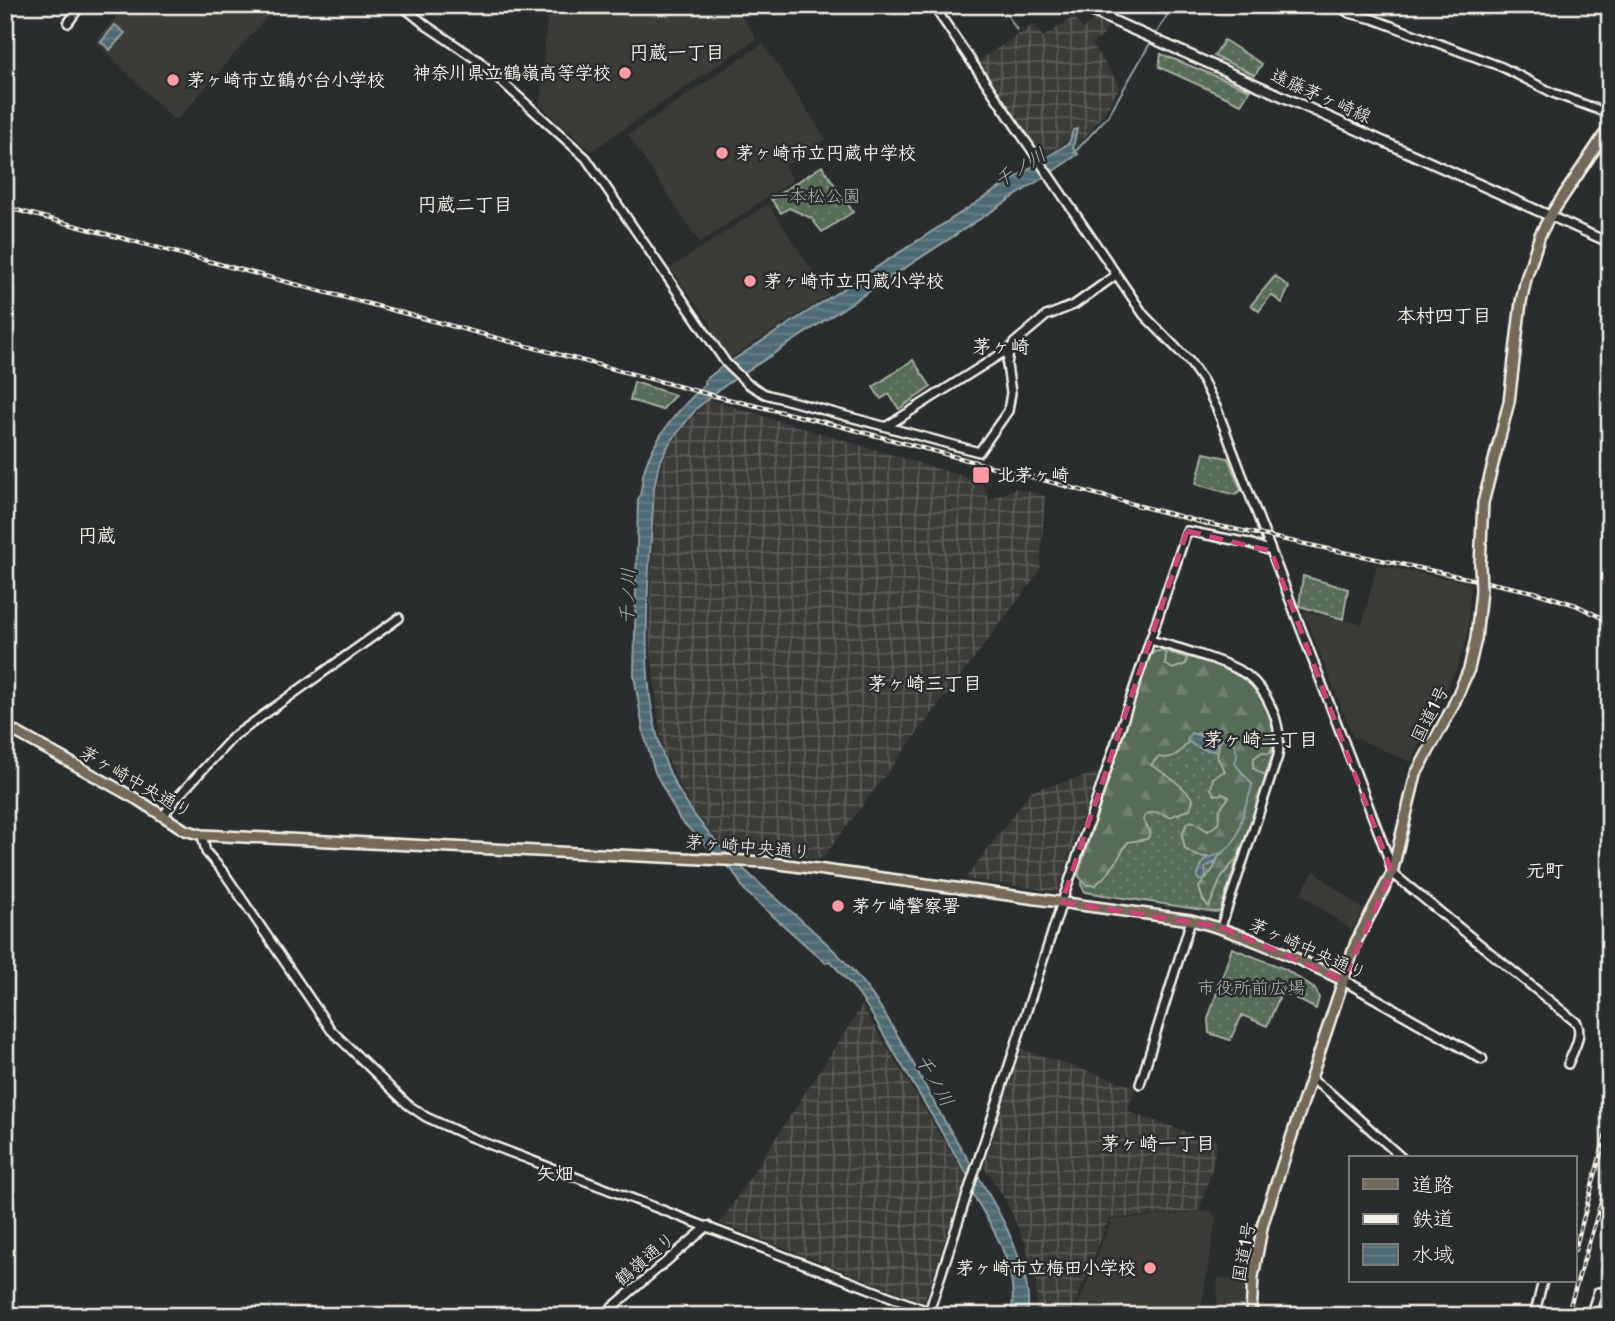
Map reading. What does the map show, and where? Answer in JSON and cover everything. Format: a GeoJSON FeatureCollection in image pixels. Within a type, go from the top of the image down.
{"type":"FeatureCollection","features":[{"type":"Feature","properties":{"kind":"main road","name":"遠藤茅ヶ崎線"},"geometry":{"type":"LineString","coordinates":[[1078,5],[1550,216]]}},
{"type":"Feature","properties":{"kind":"main road","name":"国道1号"},"geometry":{"type":"LineString","coordinates":[[1251,1316],[1253,1277],[1263,1223],[1343,980],[1356,942],[1392,873],[1416,774],[1452,708],[1469,668],[1476,639],[1481,590],[1483,503],[1509,402],[1521,302],[1533,255],[1550,216],[1610,126]]}},
{"type":"Feature","properties":{"kind":"main road","name":"茅ヶ崎中央通り"},"geometry":{"type":"LineString","coordinates":[[5,726],[164,815],[185,830],[202,835],[743,860],[1191,920],[1221,927],[1343,980],[1482,1059]]}},
{"type":"Feature","properties":{"kind":"street"},"geometry":{"type":"LineString","coordinates":[[68,23],[81,5]]}},
{"type":"Feature","properties":{"kind":"street"},"geometry":{"type":"LineString","coordinates":[[401,5],[479,61],[586,158],[726,363],[740,378],[775,398],[979,452],[1008,411],[1012,393],[1007,365],[1009,351],[1022,335],[1046,316],[1074,305],[1116,275]]}},
{"type":"Feature","properties":{"kind":"street"},"geometry":{"type":"LineString","coordinates":[[933,5],[1144,315],[1185,355],[1203,381],[1217,409],[1316,665],[1392,873],[1577,1023],[1580,1030],[1568,1064]]}},
{"type":"Feature","properties":{"kind":"street"},"geometry":{"type":"LineString","coordinates":[[1336,5],[1349,13],[1384,22],[1502,66],[1553,93],[1610,114]]}},
{"type":"Feature","properties":{"kind":"street"},"geometry":{"type":"LineString","coordinates":[[1550,216],[1610,243]]}},
{"type":"Feature","properties":{"kind":"street"},"geometry":{"type":"LineString","coordinates":[[887,426],[1000,354],[1009,351]]}},
{"type":"Feature","properties":{"kind":"street"},"geometry":{"type":"LineString","coordinates":[[928,1314],[1062,902],[1187,531],[1249,543],[1271,551]]}},
{"type":"Feature","properties":{"kind":"street"},"geometry":{"type":"LineString","coordinates":[[164,815],[233,737],[399,618]]}},
{"type":"Feature","properties":{"kind":"street"},"geometry":{"type":"LineString","coordinates":[[1150,640],[1247,674],[1266,696],[1278,726],[1278,756],[1221,927]]}},
{"type":"Feature","properties":{"kind":"street"},"geometry":{"type":"LineString","coordinates":[[202,835],[206,852],[225,874],[325,1022],[379,1079],[426,1117],[470,1137],[708,1226],[928,1314],[941,1316]]}},
{"type":"Feature","properties":{"kind":"street"},"geometry":{"type":"LineString","coordinates":[[1140,1084],[1191,920]]}},
{"type":"Feature","properties":{"kind":"street"},"geometry":{"type":"LineString","coordinates":[[1311,1079],[1400,1156]]}},
{"type":"Feature","properties":{"kind":"street","name":"鶴嶺通り"},"geometry":{"type":"LineString","coordinates":[[602,1316],[708,1226]]}},
{"type":"Feature","properties":{"kind":"street"},"geometry":{"type":"LineString","coordinates":[[1534,1316],[1543,1282]]}},
{"type":"Feature","properties":{"kind":"street"},"geometry":{"type":"LineString","coordinates":[[1591,1314],[1598,1292]]}},
{"type":"Feature","properties":{"kind":"highlighted area"},"geometry":{"type":"Polygon","coordinates":[[[1187,531],[1271,551],[1392,873],[1343,980],[1221,927],[1062,902],[1187,531]]]}},
{"type":"Feature","properties":{"kind":"shaded area","name":"茅ヶ崎市立鶴が台小学校"},"geometry":{"type":"Polygon","coordinates":[[[126,5],[267,5],[273,10],[178,119],[174,120],[95,41],[126,5]]]}},
{"type":"Feature","properties":{"kind":"shaded area","name":"神奈川県立鶴嶺高等学校"},"geometry":{"type":"Polygon","coordinates":[[[551,5],[734,5],[755,40],[590,150],[540,105],[547,16],[551,5]]]}},
{"type":"Feature","properties":{"kind":"shaded area"},"geometry":{"type":"Polygon","coordinates":[[[1074,17],[1083,29],[1094,20],[1108,26],[1103,36],[1092,44],[1120,86],[1106,111],[1076,149],[1078,129],[1071,129],[1069,140],[1042,157],[977,62],[1034,24],[1043,37],[1074,17]]]}},
{"type":"Feature","properties":{"kind":"shaded area","name":"茅ヶ崎市立円蔵中学校"},"geometry":{"type":"Polygon","coordinates":[[[763,43],[826,139],[785,166],[793,180],[700,243],[628,135],[763,43]]]}},
{"type":"Feature","properties":{"kind":"shaded area","name":"茅ヶ崎市立円蔵小学校"},"geometry":{"type":"Polygon","coordinates":[[[768,204],[829,295],[730,358],[712,332],[711,324],[670,268],[768,204]]]}},
{"type":"Feature","properties":{"kind":"shaded area"},"geometry":{"type":"Polygon","coordinates":[[[708,399],[982,482],[989,500],[1016,488],[1045,496],[1040,571],[822,859],[726,850],[691,808],[662,748],[649,634],[655,490],[668,447],[708,399]]]}},
{"type":"Feature","properties":{"kind":"shaded area"},"geometry":{"type":"Polygon","coordinates":[[[1377,565],[1471,583],[1467,638],[1458,665],[1411,762],[1353,737],[1303,611],[1362,624],[1377,565]]]}},
{"type":"Feature","properties":{"kind":"shaded area"},"geometry":{"type":"Polygon","coordinates":[[[1098,773],[1057,892],[965,879],[1032,790],[1098,773]]]}},
{"type":"Feature","properties":{"kind":"shaded area"},"geometry":{"type":"Polygon","coordinates":[[[1314,871],[1363,910],[1352,931],[1301,893],[1314,871]]]}},
{"type":"Feature","properties":{"kind":"shaded area"},"geometry":{"type":"Polygon","coordinates":[[[862,1006],[966,1177],[924,1302],[720,1223],[862,1006]]]}},
{"type":"Feature","properties":{"kind":"shaded area"},"geometry":{"type":"Polygon","coordinates":[[[1021,1049],[1135,1087],[1128,1112],[1217,1142],[1199,1211],[1109,1219],[1070,1316],[1036,1316],[1036,1281],[1025,1243],[1006,1201],[984,1167],[1021,1049]]]}},
{"type":"Feature","properties":{"kind":"shaded area","name":"茅ヶ崎市立梅田小学校"},"geometry":{"type":"Polygon","coordinates":[[[1211,1211],[1216,1217],[1200,1316],[1074,1316],[1111,1220],[1211,1211]]]}},
{"type":"Feature","properties":{"kind":"shaded area"},"geometry":{"type":"Polygon","coordinates":[[[1218,1278],[1245,1280],[1244,1311],[1217,1304],[1218,1278]]]}},
{"type":"Feature","properties":{"kind":"green space"},"geometry":{"type":"Polygon","coordinates":[[[1224,40],[1262,64],[1255,75],[1214,56],[1224,40]]]}},
{"type":"Feature","properties":{"kind":"green space"},"geometry":{"type":"Polygon","coordinates":[[[1161,54],[1250,90],[1241,104],[1159,67],[1161,54]]]}},
{"type":"Feature","properties":{"kind":"green space","name":"一本松公園"},"geometry":{"type":"Polygon","coordinates":[[[822,166],[853,212],[822,232],[811,218],[789,208],[781,213],[771,199],[822,166]]]}},
{"type":"Feature","properties":{"kind":"green space"},"geometry":{"type":"Polygon","coordinates":[[[1275,276],[1289,287],[1282,303],[1271,295],[1259,311],[1251,305],[1275,276]]]}},
{"type":"Feature","properties":{"kind":"green space"},"geometry":{"type":"Polygon","coordinates":[[[913,360],[931,387],[899,409],[889,394],[881,399],[873,387],[913,360]]]}},
{"type":"Feature","properties":{"kind":"green space"},"geometry":{"type":"Polygon","coordinates":[[[634,382],[675,395],[662,410],[630,400],[634,382]]]}},
{"type":"Feature","properties":{"kind":"green space"},"geometry":{"type":"Polygon","coordinates":[[[1204,453],[1228,458],[1241,490],[1235,495],[1196,484],[1204,453]]]}},
{"type":"Feature","properties":{"kind":"green space"},"geometry":{"type":"Polygon","coordinates":[[[1303,576],[1348,589],[1343,619],[1299,606],[1303,576]]]}},
{"type":"Feature","properties":{"kind":"green space"},"geometry":{"type":"Polygon","coordinates":[[[1162,650],[1166,654],[1165,664],[1173,669],[1186,664],[1187,656],[1208,662],[1246,681],[1266,702],[1276,728],[1274,744],[1269,754],[1262,752],[1254,758],[1253,768],[1266,776],[1244,844],[1238,857],[1222,876],[1209,907],[1203,900],[1199,887],[1214,868],[1218,858],[1197,856],[1185,849],[1182,835],[1187,823],[1192,821],[1208,831],[1218,824],[1220,809],[1229,797],[1223,794],[1215,795],[1211,789],[1213,778],[1225,771],[1217,757],[1220,739],[1208,733],[1194,734],[1176,755],[1158,757],[1151,765],[1189,794],[1193,799],[1190,809],[1170,817],[1156,812],[1146,814],[1143,820],[1151,833],[1147,839],[1128,842],[1111,870],[1095,885],[1086,885],[1078,875],[1147,659],[1154,652],[1162,650]]]}},
{"type":"Feature","properties":{"kind":"green space"},"geometry":{"type":"Polygon","coordinates":[[[1163,650],[1209,665],[1273,733],[1272,756],[1220,911],[1216,912],[1085,892],[1081,885],[1156,653],[1163,650]]]}},
{"type":"Feature","properties":{"kind":"green space","name":"市役所前広場"},"geometry":{"type":"Polygon","coordinates":[[[1232,948],[1285,969],[1316,990],[1319,998],[1316,1009],[1282,991],[1267,1026],[1242,1015],[1230,1040],[1209,1033],[1208,1019],[1232,948]]]}},
{"type":"Feature","properties":{"kind":"water"},"geometry":{"type":"Polygon","coordinates":[[[115,25],[125,33],[110,50],[101,42],[115,25]]]}},
{"type":"Feature","properties":{"kind":"water"},"geometry":{"type":"Polygon","coordinates":[[[1077,129],[1073,148],[1078,154],[721,388],[697,408],[669,444],[659,464],[654,488],[647,598],[648,675],[652,712],[660,747],[673,780],[710,835],[831,947],[879,1004],[992,1200],[1016,1249],[1026,1283],[1028,1305],[1027,1316],[1011,1316],[1011,1280],[1002,1247],[967,1185],[969,1178],[868,1008],[830,961],[826,963],[746,892],[732,870],[680,820],[655,772],[644,735],[634,675],[638,500],[644,472],[662,433],[678,412],[706,384],[704,381],[1069,143],[1073,130],[1077,129]]]}},
{"type":"Feature","properties":{"kind":"water"},"geometry":{"type":"Polygon","coordinates":[[[1191,733],[1218,742],[1215,751],[1200,748],[1187,740],[1191,733]]]}},
{"type":"Feature","properties":{"kind":"water"},"geometry":{"type":"Polygon","coordinates":[[[1221,853],[1215,862],[1205,868],[1204,880],[1199,880],[1197,877],[1204,860],[1221,853]]]}},
{"type":"Feature","properties":{"kind":"waterway"},"geometry":{"type":"LineString","coordinates":[[1001,5],[1017,30]]}},
{"type":"Feature","properties":{"kind":"waterway","name":"千ノ川"},"geometry":{"type":"LineString","coordinates":[[1155,36],[1173,5]]}},
{"type":"Feature","properties":{"kind":"waterway","name":"千ノ川"},"geometry":{"type":"LineString","coordinates":[[1074,153],[1108,116],[1152,40]]}},
{"type":"Feature","properties":{"kind":"waterway"},"geometry":{"type":"LineString","coordinates":[[1218,742],[1221,739],[1233,739],[1237,754],[1235,764],[1252,784],[1237,835],[1221,854]]}},
{"type":"Feature","properties":{"kind":"railway"},"geometry":{"type":"LineString","coordinates":[[5,207],[1208,524]]}},
{"type":"Feature","properties":{"kind":"railway"},"geometry":{"type":"LineString","coordinates":[[1200,522],[1534,592],[1576,605],[1610,622]]}},
{"type":"Feature","properties":{"kind":"railway"},"geometry":{"type":"LineString","coordinates":[[1604,1059],[1610,1039]]}},
{"type":"Feature","properties":{"kind":"railway"},"geometry":{"type":"LineString","coordinates":[[1576,1246],[1610,1119]]}},
{"type":"Feature","properties":{"kind":"railway"},"geometry":{"type":"LineString","coordinates":[[1567,1316],[1610,1173]]}},
{"type":"Feature","properties":{"kind":"place","name":"神奈川県立鶴嶺高等学校"},"geometry":{"type":"Point","coordinates":[625,73]}},
{"type":"Feature","properties":{"kind":"place","name":"茅ヶ崎市立鶴が台小学校"},"geometry":{"type":"Point","coordinates":[173,80]}},
{"type":"Feature","properties":{"kind":"place","name":"茅ヶ崎市立円蔵中学校"},"geometry":{"type":"Point","coordinates":[722,153]}},
{"type":"Feature","properties":{"kind":"place","name":"茅ヶ崎市立円蔵小学校"},"geometry":{"type":"Point","coordinates":[750,281]}},
{"type":"Feature","properties":{"kind":"place","name":"北茅ヶ崎"},"geometry":{"type":"Point","coordinates":[981,475]}},
{"type":"Feature","properties":{"kind":"place","name":"茅ケ崎警察署"},"geometry":{"type":"Point","coordinates":[838,906]}},
{"type":"Feature","properties":{"kind":"place","name":"茅ヶ崎市立梅田小学校"},"geometry":{"type":"Point","coordinates":[1150,1268]}},
{"type":"Feature","properties":{"kind":"district","name":"円蔵一丁目"},"geometry":{"type":"Point","coordinates":[677,52]}},
{"type":"Feature","properties":{"kind":"district","name":"円蔵二丁目"},"geometry":{"type":"Point","coordinates":[465,204]}},
{"type":"Feature","properties":{"kind":"district","name":"本村四丁目"},"geometry":{"type":"Point","coordinates":[1444,315]}},
{"type":"Feature","properties":{"kind":"district","name":"茅ヶ崎"},"geometry":{"type":"Point","coordinates":[1001,346]}},
{"type":"Feature","properties":{"kind":"district","name":"円蔵"},"geometry":{"type":"Point","coordinates":[97,535]}},
{"type":"Feature","properties":{"kind":"district","name":"茅ヶ崎三丁目"},"geometry":{"type":"Point","coordinates":[925,683]}},
{"type":"Feature","properties":{"kind":"district","name":"茅ヶ崎二丁目"},"geometry":{"type":"Point","coordinates":[1261,739]}},
{"type":"Feature","properties":{"kind":"district","name":"元町"},"geometry":{"type":"Point","coordinates":[1545,870]}},
{"type":"Feature","properties":{"kind":"district","name":"茅ヶ崎一丁目"},"geometry":{"type":"Point","coordinates":[1158,1143]}},
{"type":"Feature","properties":{"kind":"district","name":"矢畑"},"geometry":{"type":"Point","coordinates":[555,1173]}}]}
